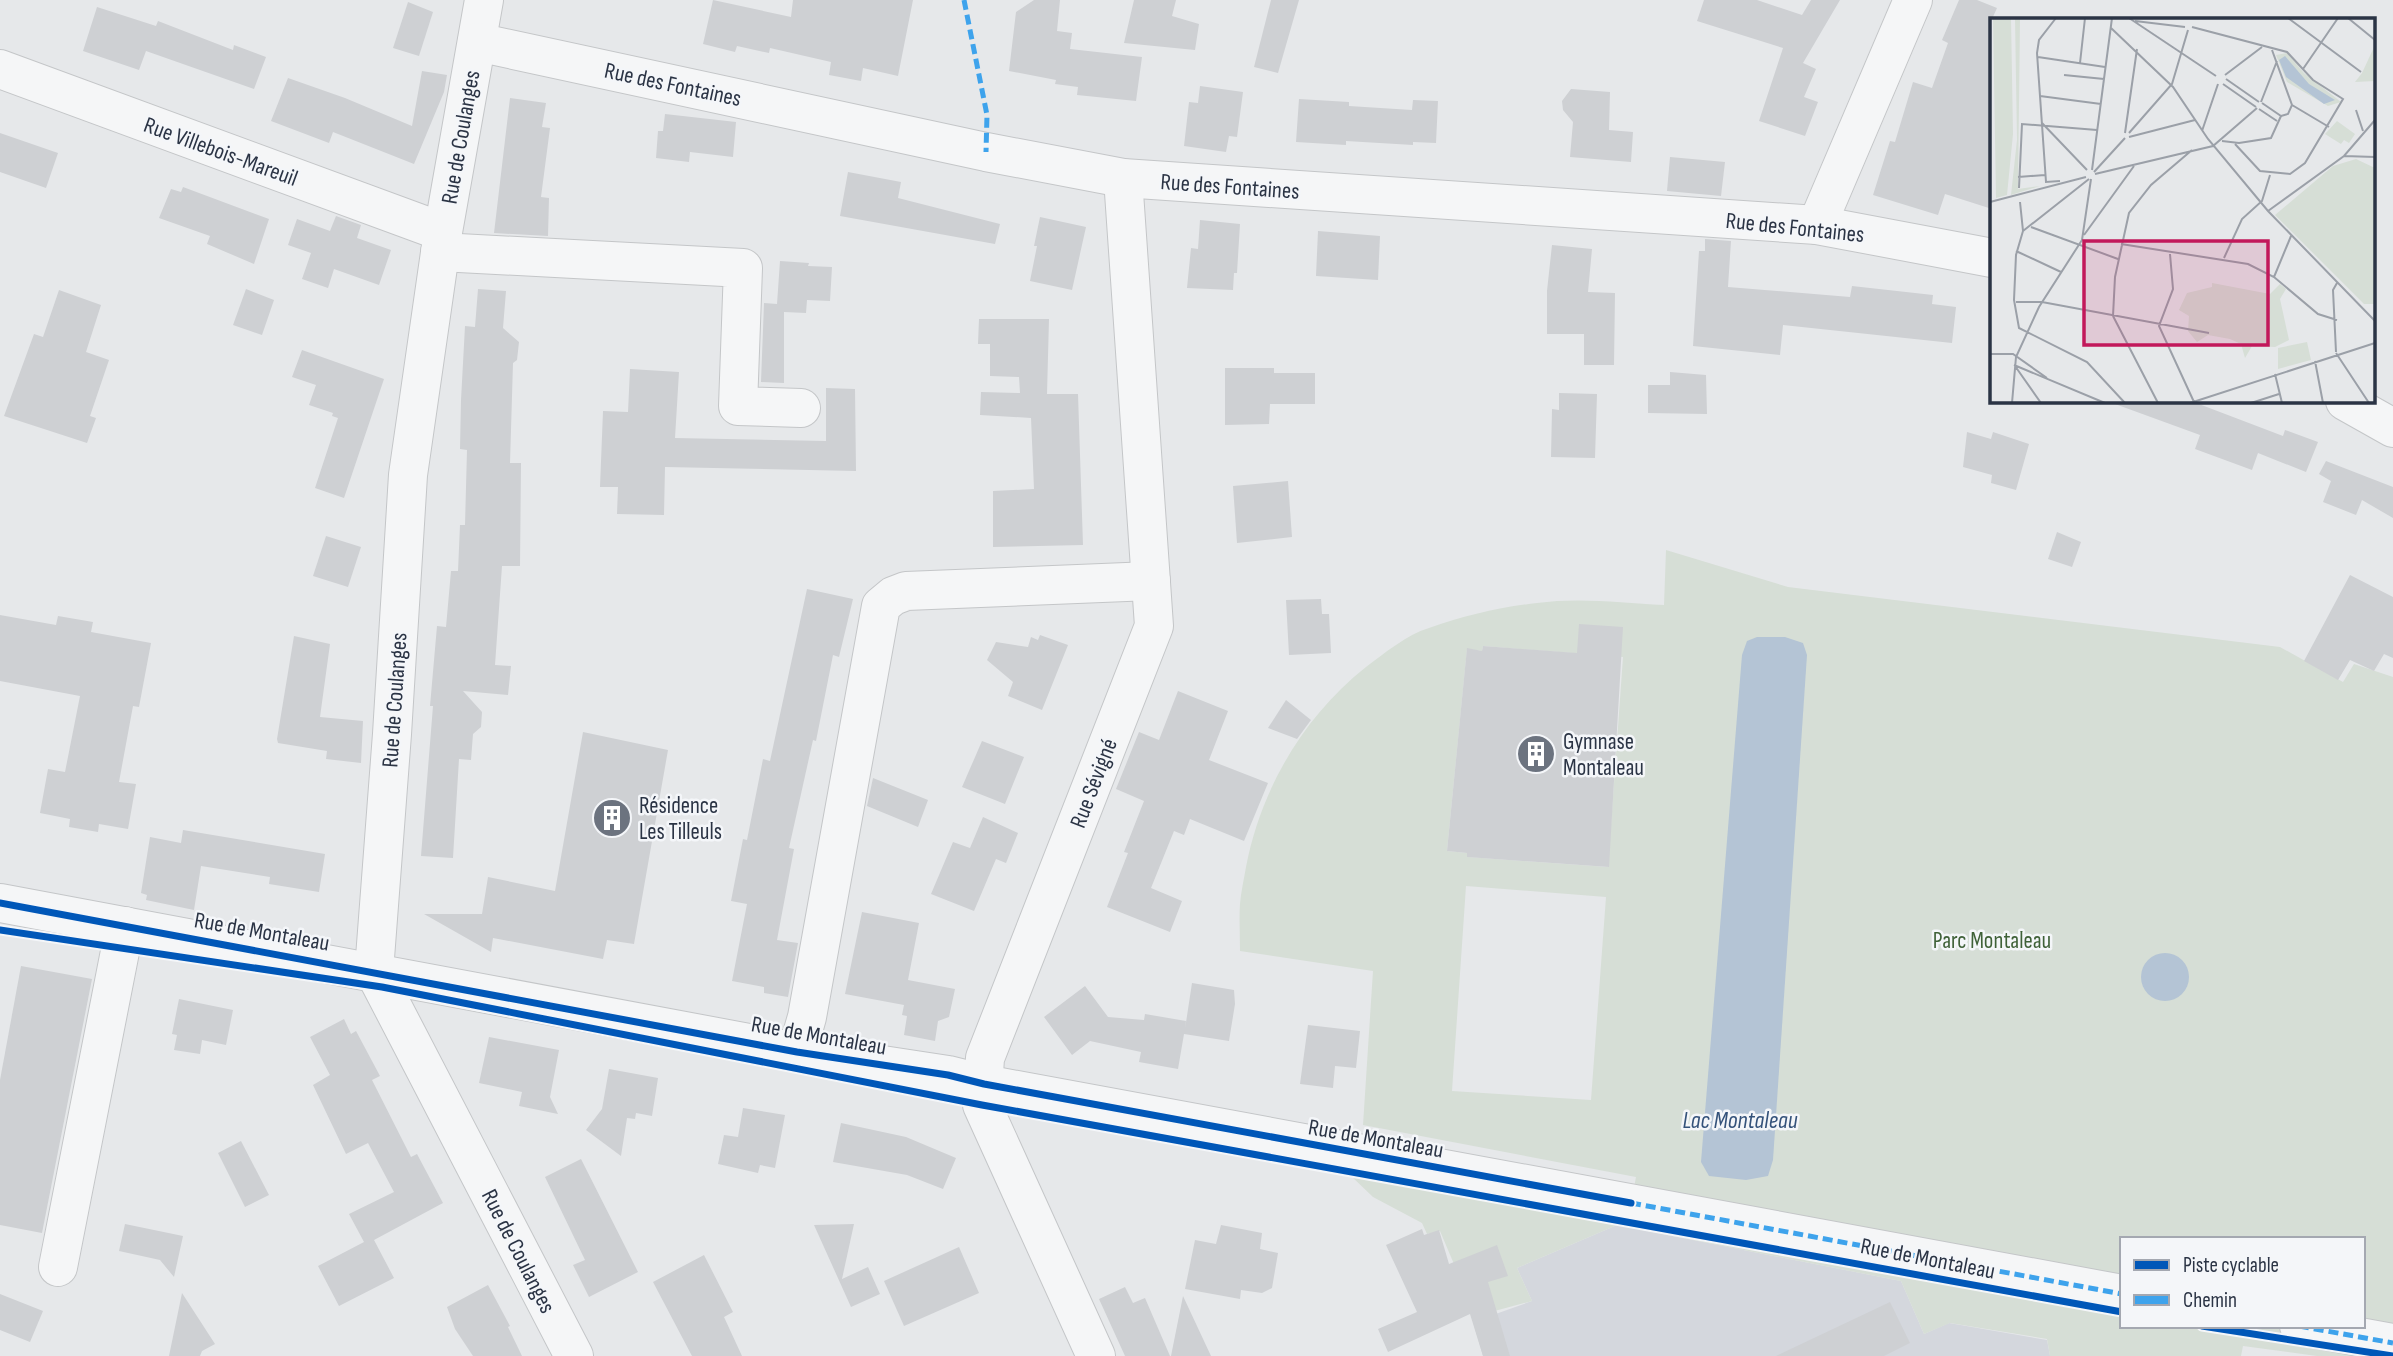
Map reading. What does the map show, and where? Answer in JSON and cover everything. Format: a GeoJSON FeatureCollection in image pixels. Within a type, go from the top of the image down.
{"type":"FeatureCollection","features":[{"type":"Feature","properties":{"kind":"street","name":"Rue de Coulanges"},"geometry":{"type":"LineString","coordinates":[[484,0],[441,242],[408,475],[374,971],[574,1356]]}},
{"type":"Feature","properties":{"kind":"street"},"geometry":{"type":"LineString","coordinates":[[1817,225],[1913,0]]}},
{"type":"Feature","properties":{"kind":"street","name":"Rue des Fontaines"},"geometry":{"type":"LineString","coordinates":[[477,42],[986,152],[1123,178],[1817,225],[1990,258]]}},
{"type":"Feature","properties":{"kind":"street","name":"Rue Villebois-Mareuil"},"geometry":{"type":"LineString","coordinates":[[0,69],[441,242],[743,268],[738,406],[801,408]]}},
{"type":"Feature","properties":{"kind":"street","name":"Rue Sévigné"},"geometry":{"type":"LineString","coordinates":[[1097,1356],[982,1105],[985,1058],[1154,626],[1123,178]]}},
{"type":"Feature","properties":{"kind":"street"},"geometry":{"type":"LineString","coordinates":[[2346,402],[2393,428]]}},
{"type":"Feature","properties":{"kind":"street"},"geometry":{"type":"LineString","coordinates":[[797,1052],[809,1004],[881,606],[893,596],[906,591],[1151,581]]}},
{"type":"Feature","properties":{"kind":"street","name":"Rue de Montaleau"},"geometry":{"type":"LineString","coordinates":[[0,903],[797,1052],[948,1075],[984,1084],[2120,1294]]}},
{"type":"Feature","properties":{"kind":"street"},"geometry":{"type":"LineString","coordinates":[[58,1267],[125,926]]}},
{"type":"Feature","properties":{"kind":"street"},"geometry":{"type":"LineString","coordinates":[[2310,1328],[2393,1343]]}},
{"type":"Feature","properties":{"kind":"shaded area"},"geometry":{"type":"Polygon","coordinates":[[[1617,1225],[1901,1281],[1924,1334],[1949,1323],[2047,1340],[2050,1356],[1483,1356],[1473,1322],[1532,1301],[1517,1268],[1617,1225]]]}},
{"type":"Feature","properties":{"kind":"green space","name":"Parc Montaleau"},"geometry":{"type":"Polygon","coordinates":[[[1666,550],[1788,587],[2280,647],[2343,682],[2354,664],[2393,677],[2393,1356],[2317,1356],[2243,1346],[2241,1356],[2050,1356],[2047,1339],[1950,1323],[1924,1334],[1901,1281],[1617,1225],[1517,1268],[1532,1301],[1476,1316],[1440,1231],[1427,1234],[1422,1223],[1373,1197],[1350,1175],[1478,1199],[1551,1204],[1631,1203],[1636,1177],[1363,1125],[1373,971],[1240,951],[1240,899],[1262,810],[1288,756],[1323,708],[1366,667],[1412,635],[1429,628],[1510,607],[1585,600],[1664,605],[1666,550]],[[1483,646],[1482,651],[1467,649],[1447,851],[1467,853],[1468,857],[1608,867],[1623,657],[1483,646]],[[1466,886],[1452,1091],[1591,1100],[1606,897],[1466,886]]]}},
{"type":"Feature","properties":{"kind":"water","name":"Lac Montaleau"},"geometry":{"type":"Polygon","coordinates":[[[1757,637],[1785,637],[1803,643],[1807,655],[1773,1160],[1768,1176],[1746,1180],[1709,1176],[1701,1162],[1742,655],[1747,641],[1757,637]]]}},
{"type":"Feature","properties":{"kind":"water"},"geometry":{"type":"Polygon","coordinates":[[[2165,953],[2182,960],[2189,977],[2182,994],[2165,1001],[2148,994],[2141,977],[2148,960],[2165,953]]]}},
{"type":"Feature","properties":{"kind":"building"},"geometry":{"type":"Polygon","coordinates":[[[713,0],[791,17],[793,0],[913,0],[898,76],[863,68],[861,81],[829,75],[831,62],[770,48],[769,53],[737,46],[735,52],[703,44],[713,0]]]}},
{"type":"Feature","properties":{"kind":"building"},"geometry":{"type":"Polygon","coordinates":[[[1034,0],[1060,0],[1057,31],[1072,33],[1070,49],[1142,57],[1136,101],[1077,95],[1078,87],[1055,84],[1056,80],[1009,71],[1016,12],[1034,0]]]}},
{"type":"Feature","properties":{"kind":"building"},"geometry":{"type":"Polygon","coordinates":[[[1134,0],[1176,0],[1172,16],[1199,24],[1195,50],[1124,43],[1134,0]]]}},
{"type":"Feature","properties":{"kind":"building"},"geometry":{"type":"Polygon","coordinates":[[[1271,0],[1299,0],[1278,73],[1254,67],[1271,0]]]}},
{"type":"Feature","properties":{"kind":"building"},"geometry":{"type":"Polygon","coordinates":[[[1704,0],[1757,0],[1802,15],[1811,0],[1840,0],[1803,63],[1816,69],[1804,97],[1818,102],[1805,136],[1759,121],[1783,48],[1697,21],[1704,0]]]}},
{"type":"Feature","properties":{"kind":"building"},"geometry":{"type":"Polygon","coordinates":[[[1959,0],[1977,0],[1997,8],[1990,18],[1990,208],[1945,194],[1938,215],[1873,195],[1890,141],[1895,142],[1913,82],[1932,88],[1948,43],[1942,40],[1959,0]]]}},
{"type":"Feature","properties":{"kind":"building"},"geometry":{"type":"Polygon","coordinates":[[[408,2],[433,12],[419,56],[393,48],[408,2]]]}},
{"type":"Feature","properties":{"kind":"building"},"geometry":{"type":"Polygon","coordinates":[[[97,7],[156,26],[158,21],[233,50],[234,45],[266,57],[254,89],[146,51],[139,70],[83,51],[97,7]]]}},
{"type":"Feature","properties":{"kind":"building"},"geometry":{"type":"Polygon","coordinates":[[[422,71],[447,75],[444,92],[414,164],[333,132],[329,143],[271,121],[288,78],[412,126],[422,71]]]}},
{"type":"Feature","properties":{"kind":"building"},"geometry":{"type":"Polygon","coordinates":[[[1200,86],[1243,92],[1237,137],[1229,136],[1226,152],[1184,146],[1189,102],[1198,103],[1200,86]]]}},
{"type":"Feature","properties":{"kind":"building"},"geometry":{"type":"Polygon","coordinates":[[[1571,89],[1610,92],[1609,130],[1633,132],[1631,162],[1570,157],[1573,122],[1563,110],[1562,101],[1571,89]]]}},
{"type":"Feature","properties":{"kind":"building"},"geometry":{"type":"Polygon","coordinates":[[[510,98],[546,103],[542,127],[550,128],[541,197],[549,198],[548,236],[494,233],[510,98]]]}},
{"type":"Feature","properties":{"kind":"building"},"geometry":{"type":"Polygon","coordinates":[[[1299,99],[1349,102],[1349,106],[1412,110],[1413,100],[1438,101],[1436,143],[1413,142],[1413,145],[1346,141],[1346,145],[1296,142],[1299,99]]]}},
{"type":"Feature","properties":{"kind":"building"},"geometry":{"type":"Polygon","coordinates":[[[665,114],[736,122],[733,157],[690,152],[689,162],[656,158],[658,131],[663,131],[665,114]]]}},
{"type":"Feature","properties":{"kind":"building"},"geometry":{"type":"Polygon","coordinates":[[[0,133],[58,153],[46,188],[0,172],[0,133]]]}},
{"type":"Feature","properties":{"kind":"building"},"geometry":{"type":"Polygon","coordinates":[[[1670,157],[1725,162],[1721,196],[1667,191],[1670,157]]]}},
{"type":"Feature","properties":{"kind":"building"},"geometry":{"type":"Polygon","coordinates":[[[848,172],[901,182],[898,198],[1000,224],[995,244],[840,216],[848,172]]]}},
{"type":"Feature","properties":{"kind":"building"},"geometry":{"type":"Polygon","coordinates":[[[183,187],[269,219],[254,264],[207,244],[210,236],[159,218],[171,189],[181,192],[183,187]]]}},
{"type":"Feature","properties":{"kind":"building"},"geometry":{"type":"Polygon","coordinates":[[[336,216],[361,225],[357,238],[391,250],[379,285],[334,269],[328,288],[302,279],[311,253],[288,245],[297,219],[330,231],[336,216]]]}},
{"type":"Feature","properties":{"kind":"building"},"geometry":{"type":"Polygon","coordinates":[[[1040,217],[1086,227],[1072,290],[1030,281],[1040,217]]]}},
{"type":"Feature","properties":{"kind":"building"},"geometry":{"type":"Polygon","coordinates":[[[1200,220],[1240,224],[1237,273],[1234,273],[1233,290],[1187,288],[1191,248],[1198,249],[1200,220]]]}},
{"type":"Feature","properties":{"kind":"building"},"geometry":{"type":"Polygon","coordinates":[[[1318,231],[1380,236],[1378,280],[1316,276],[1318,231]]]}},
{"type":"Feature","properties":{"kind":"building"},"geometry":{"type":"Polygon","coordinates":[[[1705,239],[1731,241],[1728,287],[1850,297],[1852,286],[1933,295],[1932,304],[1956,307],[1952,343],[1783,325],[1780,355],[1693,346],[1699,251],[1705,251],[1705,239]]]}},
{"type":"Feature","properties":{"kind":"building"},"geometry":{"type":"Polygon","coordinates":[[[1552,245],[1592,249],[1588,292],[1615,293],[1614,365],[1584,365],[1584,334],[1547,334],[1547,291],[1552,245]]]}},
{"type":"Feature","properties":{"kind":"building"},"geometry":{"type":"Polygon","coordinates":[[[780,261],[832,267],[830,301],[807,300],[806,313],[784,312],[784,383],[761,382],[764,303],[777,304],[780,261]]]}},
{"type":"Feature","properties":{"kind":"building"},"geometry":{"type":"Polygon","coordinates":[[[246,289],[274,300],[262,335],[233,325],[246,289]]]}},
{"type":"Feature","properties":{"kind":"building"},"geometry":{"type":"Polygon","coordinates":[[[478,289],[506,291],[503,328],[519,342],[517,360],[513,363],[510,463],[521,463],[520,566],[502,566],[495,665],[511,666],[508,695],[463,691],[482,712],[481,727],[473,734],[471,760],[459,759],[453,858],[421,856],[437,626],[446,627],[451,571],[458,571],[460,525],[465,525],[467,450],[460,449],[465,326],[475,327],[478,289]]]}},
{"type":"Feature","properties":{"kind":"building"},"geometry":{"type":"Polygon","coordinates":[[[59,290],[101,305],[86,352],[109,360],[90,416],[96,418],[87,443],[4,416],[34,334],[43,337],[59,290]]]}},
{"type":"Feature","properties":{"kind":"building"},"geometry":{"type":"Polygon","coordinates":[[[979,319],[1049,319],[1047,394],[1078,394],[1083,545],[993,547],[993,491],[1034,489],[1031,418],[980,415],[981,392],[1020,393],[1019,377],[990,376],[990,344],[978,344],[979,319]]]}},
{"type":"Feature","properties":{"kind":"building"},"geometry":{"type":"Polygon","coordinates":[[[302,350],[384,379],[344,498],[315,488],[338,418],[332,416],[333,413],[309,405],[316,385],[292,377],[302,350]]]}},
{"type":"Feature","properties":{"kind":"building"},"geometry":{"type":"Polygon","coordinates":[[[1225,368],[1274,368],[1274,373],[1315,373],[1315,404],[1270,404],[1269,424],[1225,425],[1225,368]]]}},
{"type":"Feature","properties":{"kind":"building"},"geometry":{"type":"Polygon","coordinates":[[[630,369],[679,372],[675,438],[826,441],[826,388],[855,389],[856,471],[665,467],[664,515],[617,514],[618,487],[600,487],[603,411],[628,412],[630,369]]]}},
{"type":"Feature","properties":{"kind":"building"},"geometry":{"type":"Polygon","coordinates":[[[1670,372],[1706,375],[1707,414],[1648,413],[1648,385],[1670,385],[1670,372]]]}},
{"type":"Feature","properties":{"kind":"building"},"geometry":{"type":"Polygon","coordinates":[[[1559,393],[1597,394],[1595,458],[1551,457],[1552,409],[1559,410],[1559,393]]]}},
{"type":"Feature","properties":{"kind":"building"},"geometry":{"type":"Polygon","coordinates":[[[2194,402],[2283,436],[2285,430],[2318,442],[2306,472],[2258,453],[2252,470],[2195,449],[2200,435],[2115,404],[2194,402]]]}},
{"type":"Feature","properties":{"kind":"building"},"geometry":{"type":"Polygon","coordinates":[[[1967,432],[1991,439],[1993,432],[2029,444],[2016,490],[1991,483],[1992,475],[1963,467],[1967,432]]]}},
{"type":"Feature","properties":{"kind":"building"},"geometry":{"type":"Polygon","coordinates":[[[2326,461],[2393,487],[2393,518],[2362,500],[2356,515],[2323,502],[2331,481],[2319,474],[2326,461]]]}},
{"type":"Feature","properties":{"kind":"building"},"geometry":{"type":"Polygon","coordinates":[[[1288,481],[1292,537],[1237,543],[1233,486],[1288,481]]]}},
{"type":"Feature","properties":{"kind":"building"},"geometry":{"type":"Polygon","coordinates":[[[2057,532],[2081,542],[2072,567],[2048,559],[2057,532]]]}},
{"type":"Feature","properties":{"kind":"building"},"geometry":{"type":"Polygon","coordinates":[[[326,536],[361,547],[348,587],[313,576],[326,536]]]}},
{"type":"Feature","properties":{"kind":"building"},"geometry":{"type":"Polygon","coordinates":[[[2350,575],[2393,597],[2393,658],[2384,654],[2374,671],[2350,660],[2338,680],[2304,661],[2350,575]]]}},
{"type":"Feature","properties":{"kind":"building"},"geometry":{"type":"Polygon","coordinates":[[[807,589],[853,599],[839,657],[833,655],[816,741],[813,740],[789,848],[794,849],[777,940],[798,943],[788,997],[764,993],[764,987],[732,981],[747,904],[731,901],[743,839],[747,840],[763,759],[770,761],[807,589]]]}},
{"type":"Feature","properties":{"kind":"building"},"geometry":{"type":"Polygon","coordinates":[[[1321,599],[1322,614],[1329,614],[1331,653],[1289,655],[1286,600],[1321,599]]]}},
{"type":"Feature","properties":{"kind":"building"},"geometry":{"type":"Polygon","coordinates":[[[0,615],[56,625],[58,616],[93,622],[91,632],[151,643],[139,707],[133,706],[119,782],[136,784],[128,829],[99,824],[98,832],[69,827],[70,819],[40,813],[48,769],[65,772],[80,696],[0,681],[0,615]]]}},
{"type":"Feature","properties":{"kind":"building","name":"Gymnase Montaleau"},"geometry":{"type":"Polygon","coordinates":[[[1579,624],[1623,627],[1609,867],[1467,857],[1467,853],[1447,851],[1467,648],[1482,651],[1483,646],[1577,653],[1579,624]]]}},
{"type":"Feature","properties":{"kind":"building"},"geometry":{"type":"Polygon","coordinates":[[[1040,635],[1068,645],[1042,710],[1008,696],[1013,682],[987,660],[996,642],[1028,647],[1031,637],[1038,640],[1040,635]]]}},
{"type":"Feature","properties":{"kind":"building"},"geometry":{"type":"Polygon","coordinates":[[[294,636],[330,644],[320,717],[363,721],[361,763],[326,759],[327,751],[278,743],[294,636]]]}},
{"type":"Feature","properties":{"kind":"building"},"geometry":{"type":"Polygon","coordinates":[[[1178,691],[1228,711],[1209,760],[1268,783],[1244,841],[1190,819],[1184,835],[1174,831],[1151,888],[1182,901],[1170,932],[1107,907],[1144,801],[1116,789],[1139,732],[1159,740],[1178,691]]]}},
{"type":"Feature","properties":{"kind":"building"},"geometry":{"type":"Polygon","coordinates":[[[1286,700],[1311,720],[1297,739],[1268,728],[1286,700]]]}},
{"type":"Feature","properties":{"kind":"building","name":"Résidence Les Tilleuls"},"geometry":{"type":"Polygon","coordinates":[[[583,732],[668,750],[634,944],[607,940],[603,959],[493,938],[491,952],[424,914],[482,914],[488,877],[555,891],[583,732]]]}},
{"type":"Feature","properties":{"kind":"building"},"geometry":{"type":"Polygon","coordinates":[[[982,741],[1024,757],[1005,804],[962,787],[982,741]]]}},
{"type":"Feature","properties":{"kind":"building"},"geometry":{"type":"Polygon","coordinates":[[[873,778],[928,800],[918,827],[867,806],[873,778]]]}},
{"type":"Feature","properties":{"kind":"building"},"geometry":{"type":"Polygon","coordinates":[[[983,817],[1018,833],[1006,863],[996,859],[974,911],[931,894],[953,842],[970,848],[983,817]]]}},
{"type":"Feature","properties":{"kind":"building"},"geometry":{"type":"Polygon","coordinates":[[[183,830],[325,854],[319,892],[269,884],[270,877],[201,866],[194,910],[146,900],[147,895],[141,893],[150,837],[181,843],[183,830]]]}},
{"type":"Feature","properties":{"kind":"building"},"geometry":{"type":"Polygon","coordinates":[[[862,912],[919,923],[908,980],[955,989],[949,1017],[938,1021],[935,1041],[904,1035],[907,1016],[902,1015],[904,1005],[845,994],[862,912]]]}},
{"type":"Feature","properties":{"kind":"building"},"geometry":{"type":"Polygon","coordinates":[[[21,966],[92,979],[42,1233],[0,1225],[0,1080],[21,966]]]}},
{"type":"Feature","properties":{"kind":"building"},"geometry":{"type":"Polygon","coordinates":[[[1192,983],[1234,990],[1235,1004],[1229,1041],[1184,1034],[1178,1069],[1139,1062],[1141,1052],[1090,1041],[1072,1055],[1044,1017],[1085,986],[1108,1017],[1144,1020],[1145,1014],[1186,1021],[1185,1029],[1192,983]]]}},
{"type":"Feature","properties":{"kind":"building"},"geometry":{"type":"Polygon","coordinates":[[[179,999],[233,1010],[226,1045],[202,1040],[200,1054],[174,1050],[177,1035],[172,1034],[179,999]]]}},
{"type":"Feature","properties":{"kind":"building"},"geometry":{"type":"Polygon","coordinates":[[[344,1019],[351,1034],[356,1031],[380,1076],[372,1080],[411,1157],[417,1154],[443,1203],[374,1240],[394,1278],[339,1306],[318,1266],[364,1242],[349,1214],[394,1192],[368,1143],[346,1154],[313,1085],[330,1075],[310,1037],[344,1019]]]}},
{"type":"Feature","properties":{"kind":"building"},"geometry":{"type":"Polygon","coordinates":[[[1308,1025],[1360,1031],[1356,1068],[1335,1066],[1333,1088],[1300,1084],[1308,1025]]]}},
{"type":"Feature","properties":{"kind":"building"},"geometry":{"type":"Polygon","coordinates":[[[489,1037],[559,1050],[550,1097],[558,1114],[519,1106],[522,1092],[479,1083],[489,1037]]]}},
{"type":"Feature","properties":{"kind":"building"},"geometry":{"type":"Polygon","coordinates":[[[609,1069],[658,1078],[652,1116],[636,1113],[635,1119],[627,1118],[621,1156],[586,1130],[602,1109],[609,1069]]]}},
{"type":"Feature","properties":{"kind":"building"},"geometry":{"type":"Polygon","coordinates":[[[743,1108],[785,1115],[775,1168],[760,1165],[758,1173],[718,1164],[724,1135],[738,1137],[743,1108]]]}},
{"type":"Feature","properties":{"kind":"building"},"geometry":{"type":"Polygon","coordinates":[[[841,1123],[906,1137],[956,1158],[943,1189],[907,1175],[833,1162],[841,1123]]]}},
{"type":"Feature","properties":{"kind":"building"},"geometry":{"type":"Polygon","coordinates":[[[241,1141],[269,1195],[245,1207],[218,1153],[241,1141]]]}},
{"type":"Feature","properties":{"kind":"building"},"geometry":{"type":"Polygon","coordinates":[[[581,1159],[638,1272],[589,1297],[573,1265],[585,1260],[545,1177],[581,1159]]]}},
{"type":"Feature","properties":{"kind":"building"},"geometry":{"type":"Polygon","coordinates":[[[125,1224],[183,1236],[174,1277],[160,1260],[119,1251],[125,1224]]]}},
{"type":"Feature","properties":{"kind":"building"},"geometry":{"type":"Polygon","coordinates":[[[854,1224],[842,1279],[868,1267],[880,1294],[851,1307],[814,1225],[854,1224]]]}},
{"type":"Feature","properties":{"kind":"building"},"geometry":{"type":"Polygon","coordinates":[[[1221,1225],[1262,1233],[1260,1249],[1278,1253],[1272,1288],[1262,1293],[1241,1290],[1240,1299],[1185,1289],[1195,1240],[1216,1244],[1221,1225]]]}},
{"type":"Feature","properties":{"kind":"building"},"geometry":{"type":"Polygon","coordinates":[[[1422,1229],[1424,1235],[1439,1230],[1449,1264],[1497,1245],[1508,1276],[1488,1282],[1510,1356],[1483,1356],[1470,1314],[1388,1352],[1378,1329],[1417,1312],[1386,1245],[1422,1229]]]}},
{"type":"Feature","properties":{"kind":"building"},"geometry":{"type":"Polygon","coordinates":[[[959,1247],[979,1293],[904,1326],[884,1281],[959,1247]]]}},
{"type":"Feature","properties":{"kind":"building"},"geometry":{"type":"Polygon","coordinates":[[[704,1255],[733,1312],[724,1317],[742,1356],[692,1356],[653,1282],[704,1255]]]}},
{"type":"Feature","properties":{"kind":"building"},"geometry":{"type":"Polygon","coordinates":[[[488,1285],[510,1326],[508,1327],[522,1356],[473,1356],[455,1329],[447,1307],[488,1285]]]}},
{"type":"Feature","properties":{"kind":"building"},"geometry":{"type":"Polygon","coordinates":[[[1125,1287],[1133,1303],[1145,1298],[1170,1356],[1125,1356],[1099,1299],[1125,1287]]]}},
{"type":"Feature","properties":{"kind":"building"},"geometry":{"type":"Polygon","coordinates":[[[182,1293],[215,1344],[202,1351],[200,1356],[169,1356],[182,1293]]]}},
{"type":"Feature","properties":{"kind":"building"},"geometry":{"type":"Polygon","coordinates":[[[0,1294],[43,1311],[30,1342],[0,1330],[0,1294]]]}},
{"type":"Feature","properties":{"kind":"building"},"geometry":{"type":"Polygon","coordinates":[[[1183,1296],[1211,1356],[1171,1356],[1183,1296]]]}},
{"type":"Feature","properties":{"kind":"building"},"geometry":{"type":"Polygon","coordinates":[[[1890,1302],[1910,1343],[1884,1356],[1776,1356],[1890,1302]]]}},
{"type":"Feature","properties":{"kind":"marked path"},"geometry":{"type":"LineString","coordinates":[[964,0],[987,115],[986,152]]}},
{"type":"Feature","properties":{"kind":"marked path"},"geometry":{"type":"LineString","coordinates":[[1631,1203],[2120,1294]]}},
{"type":"Feature","properties":{"kind":"marked path"},"geometry":{"type":"LineString","coordinates":[[2310,1328],[2393,1343]]}},
{"type":"Feature","properties":{"kind":"cycle path"},"geometry":{"type":"LineString","coordinates":[[0,903],[797,1052],[948,1075],[984,1084],[1631,1203]]}},
{"type":"Feature","properties":{"kind":"cycle path"},"geometry":{"type":"LineString","coordinates":[[0,930],[382,987],[982,1105],[2120,1312]]}},
{"type":"Feature","properties":{"kind":"cycle path"},"geometry":{"type":"LineString","coordinates":[[2215,1328],[2393,1356]]}},
{"type":"Feature","properties":{"kind":"place","name":"Gymnase Montaleau"},"geometry":{"type":"Point","coordinates":[1536,754]}},
{"type":"Feature","properties":{"kind":"place","name":"Résidence Les Tilleuls"},"geometry":{"type":"Point","coordinates":[612,818]}}]}
